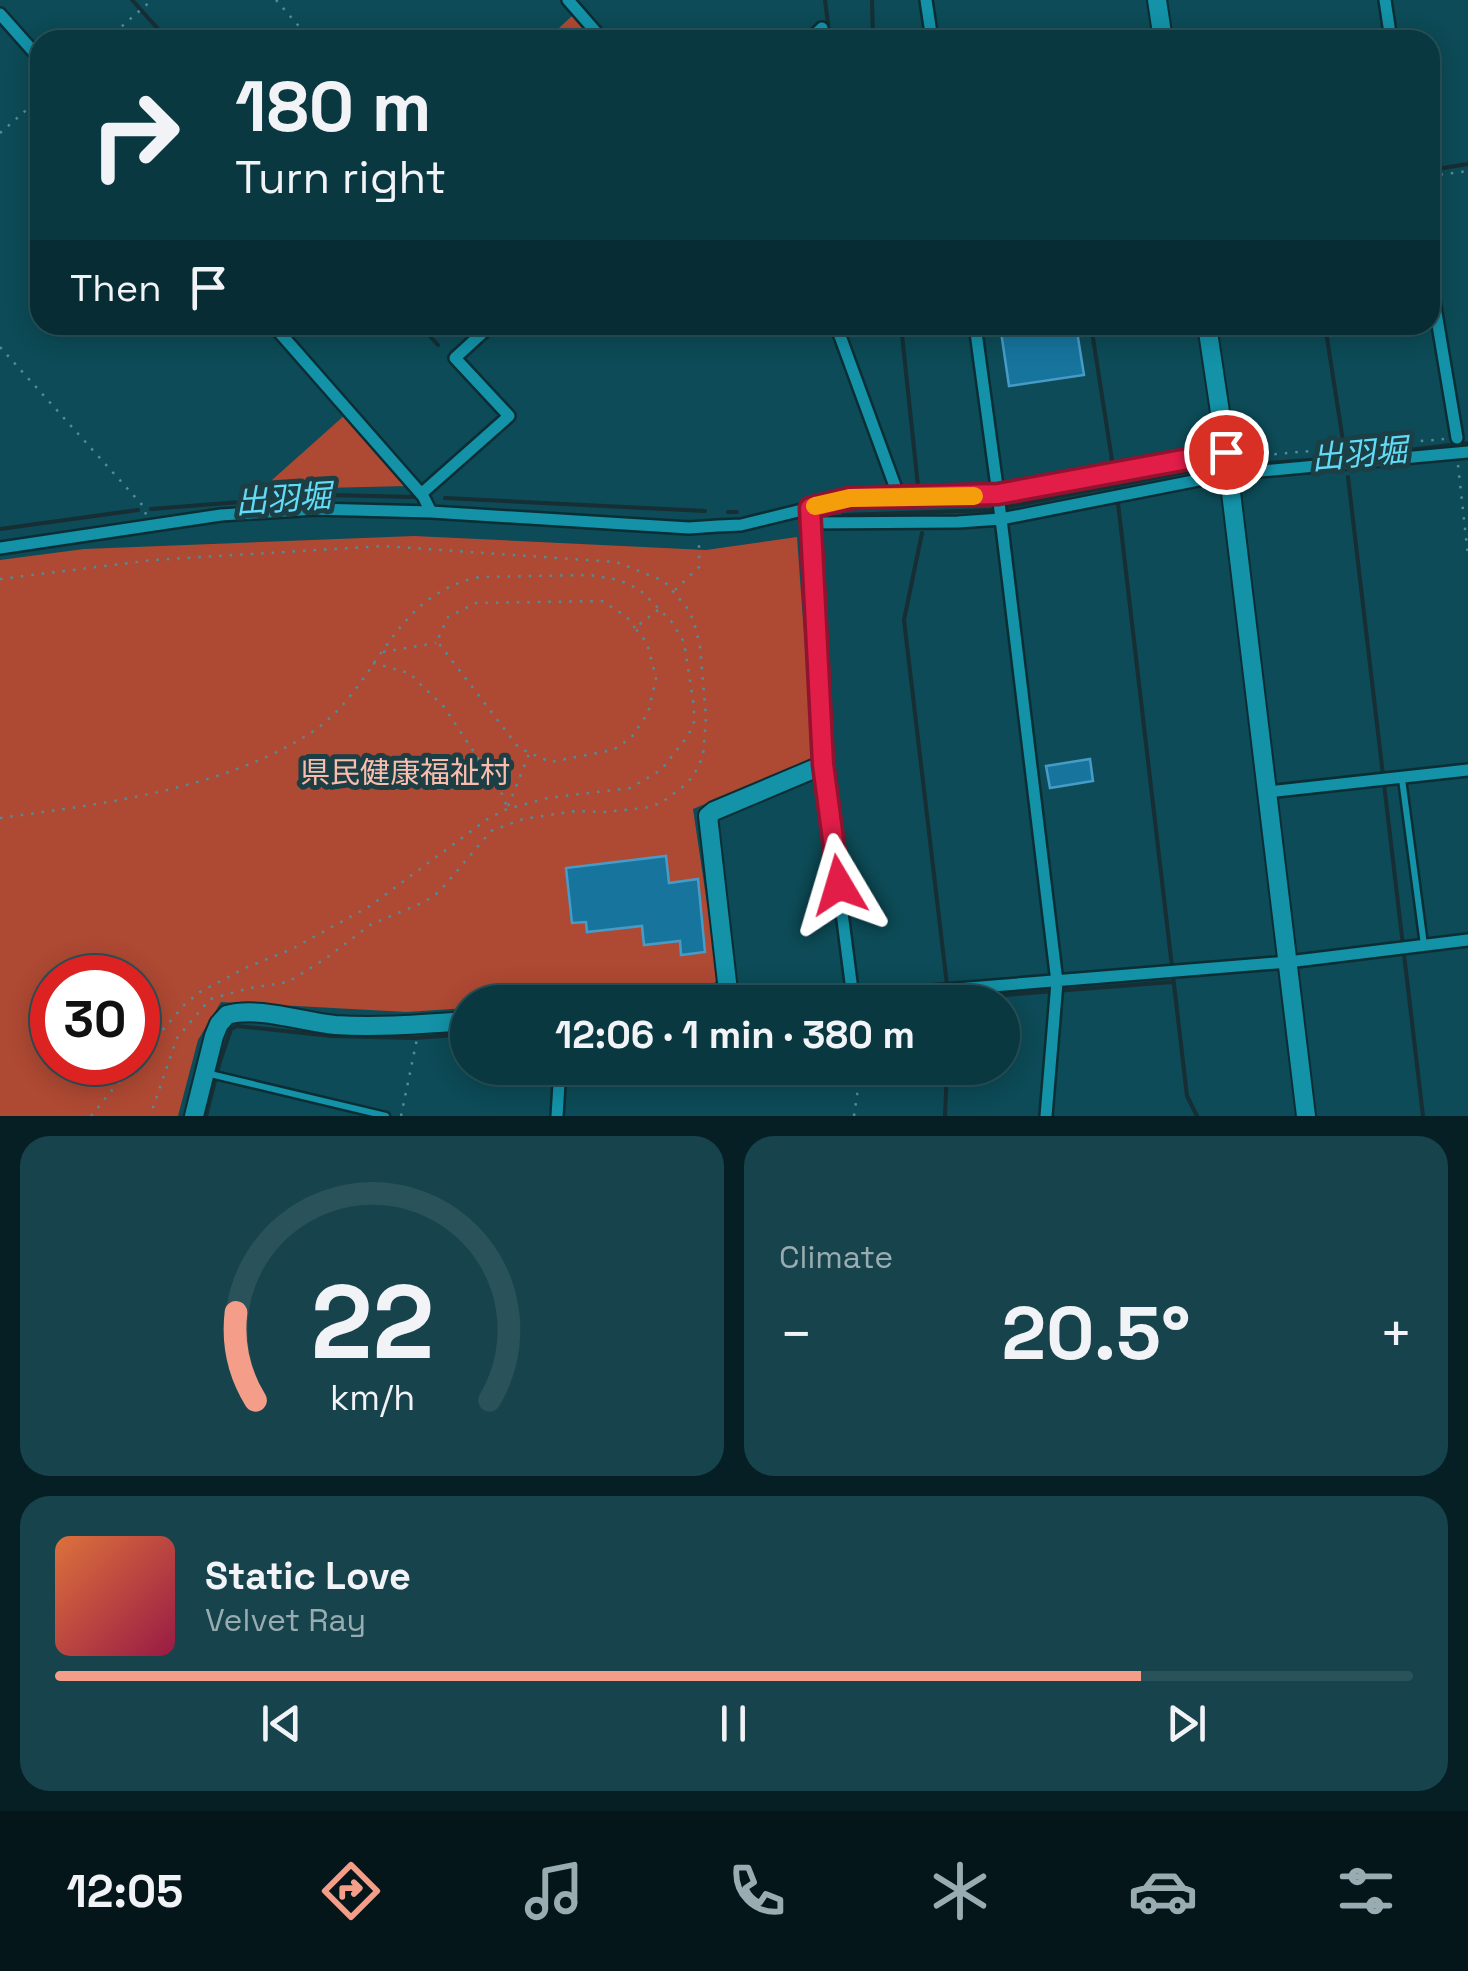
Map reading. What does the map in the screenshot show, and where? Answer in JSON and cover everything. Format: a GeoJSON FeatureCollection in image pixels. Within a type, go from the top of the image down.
{"type":"FeatureCollection","features":[{"type":"Feature","properties":{"kind":"street"},"geometry":{"type":"LineString","coordinates":[[568,0],[594,30]]}},
{"type":"Feature","properties":{"kind":"street"},"geometry":{"type":"LineString","coordinates":[[926,0],[930,30]]}},
{"type":"Feature","properties":{"kind":"street"},"geometry":{"type":"LineString","coordinates":[[1157,0],[1162,30]]}},
{"type":"Feature","properties":{"kind":"street"},"geometry":{"type":"LineString","coordinates":[[1385,0],[1390,30]]}},
{"type":"Feature","properties":{"kind":"street"},"geometry":{"type":"LineString","coordinates":[[0,14],[30,48]]}},
{"type":"Feature","properties":{"kind":"street"},"geometry":{"type":"LineString","coordinates":[[282,335],[421,494],[431,512]]}},
{"type":"Feature","properties":{"kind":"street"},"geometry":{"type":"LineString","coordinates":[[421,494],[509,416],[455,358],[480,335]]}},
{"type":"Feature","properties":{"kind":"street"},"geometry":{"type":"LineString","coordinates":[[840,335],[899,497]]}},
{"type":"Feature","properties":{"kind":"street"},"geometry":{"type":"LineString","coordinates":[[976,335],[1057,982],[1046,1116]]}},
{"type":"Feature","properties":{"kind":"street"},"geometry":{"type":"LineString","coordinates":[[1208,335],[1227,461],[1306,1116]]}},
{"type":"Feature","properties":{"kind":"street"},"geometry":{"type":"LineString","coordinates":[[1440,335],[1457,438]]}},
{"type":"Feature","properties":{"kind":"street"},"geometry":{"type":"LineString","coordinates":[[810,515],[850,498],[998,494],[1227,461],[1462,453]]}},
{"type":"Feature","properties":{"kind":"street"},"geometry":{"type":"LineString","coordinates":[[0,548],[221,514],[316,508],[700,527],[810,515],[958,522],[1001,519],[1227,461]]}},
{"type":"Feature","properties":{"kind":"street"},"geometry":{"type":"LineString","coordinates":[[810,515],[823,764],[851,985]]}},
{"type":"Feature","properties":{"kind":"street"},"geometry":{"type":"LineString","coordinates":[[727,985],[708,816],[823,764]]}},
{"type":"Feature","properties":{"kind":"street"},"geometry":{"type":"LineString","coordinates":[[1267,792],[1468,770]]}},
{"type":"Feature","properties":{"kind":"street"},"geometry":{"type":"LineString","coordinates":[[1019,985],[1288,962],[1468,940]]}},
{"type":"Feature","properties":{"kind":"street"},"geometry":{"type":"LineString","coordinates":[[194,1116],[219,1024],[227,1015],[236,1012],[334,1025],[450,1022]]}},
{"type":"Feature","properties":{"kind":"street"},"geometry":{"type":"LineString","coordinates":[[558,1116],[559,1085]]}},
{"type":"Feature","properties":{"kind":"lane"},"geometry":{"type":"LineString","coordinates":[[1402,778],[1425,946]]}},
{"type":"Feature","properties":{"kind":"lane"},"geometry":{"type":"LineString","coordinates":[[204,1073],[386,1116]]}},
{"type":"Feature","properties":{"kind":"path"},"geometry":{"type":"LineString","coordinates":[[118,30],[152,0]]}},
{"type":"Feature","properties":{"kind":"path"},"geometry":{"type":"LineString","coordinates":[[276,0],[302,30]]}},
{"type":"Feature","properties":{"kind":"path"},"geometry":{"type":"LineString","coordinates":[[0,133],[30,107]]}},
{"type":"Feature","properties":{"kind":"path"},"geometry":{"type":"LineString","coordinates":[[1440,175],[1468,171]]}},
{"type":"Feature","properties":{"kind":"path"},"geometry":{"type":"LineString","coordinates":[[0,347],[144,508],[149,525]]}},
{"type":"Feature","properties":{"kind":"path"},"geometry":{"type":"LineString","coordinates":[[1227,461],[1457,438]]}},
{"type":"Feature","properties":{"kind":"path"},"geometry":{"type":"LineString","coordinates":[[1462,453],[1468,556]]}},
{"type":"Feature","properties":{"kind":"path"},"geometry":{"type":"LineString","coordinates":[[674,592],[699,567],[700,527]]}},
{"type":"Feature","properties":{"kind":"path"},"geometry":{"type":"LineString","coordinates":[[0,579],[153,560],[383,546],[616,562],[664,581],[688,608],[700,646],[706,717],[703,756],[684,785],[646,808],[576,811],[522,820],[490,831],[439,892],[424,902],[370,925],[288,982],[210,999],[177,1038],[150,1116]]}},
{"type":"Feature","properties":{"kind":"path"},"geometry":{"type":"LineString","coordinates":[[0,818],[86,806],[190,784],[266,756],[310,734],[351,694],[400,625],[428,600],[466,580],[606,577],[640,590],[671,621],[684,642],[694,722],[661,770],[630,788],[548,798],[507,808],[370,906],[292,949],[200,992],[160,1034]]}},
{"type":"Feature","properties":{"kind":"path"},"geometry":{"type":"LineString","coordinates":[[602,602],[628,617],[635,628],[647,643],[656,678],[648,713],[631,738],[614,750],[550,762],[519,748],[437,641],[448,618],[476,603],[602,602]]}},
{"type":"Feature","properties":{"kind":"path"},"geometry":{"type":"LineString","coordinates":[[635,628],[660,609]]}},
{"type":"Feature","properties":{"kind":"path"},"geometry":{"type":"LineString","coordinates":[[380,653],[436,643]]}},
{"type":"Feature","properties":{"kind":"path"},"geometry":{"type":"LineString","coordinates":[[373,663],[409,673],[444,707],[507,808]]}},
{"type":"Feature","properties":{"kind":"path"},"geometry":{"type":"LineString","coordinates":[[507,808],[529,752]]}},
{"type":"Feature","properties":{"kind":"path"},"geometry":{"type":"LineString","coordinates":[[401,1116],[420,1025]]}},
{"type":"Feature","properties":{"kind":"path"},"geometry":{"type":"LineString","coordinates":[[91,1116],[116,1085]]}},
{"type":"Feature","properties":{"kind":"path"},"geometry":{"type":"LineString","coordinates":[[854,1116],[859,1085]]}},
{"type":"Feature","properties":{"kind":"green space"},"geometry":{"type":"Polygon","coordinates":[[[572,16],[585,30],[557,30],[572,16]]]}},
{"type":"Feature","properties":{"kind":"green space"},"geometry":{"type":"Polygon","coordinates":[[[346,414],[409,486],[279,489],[272,480],[346,414]]]}},
{"type":"Feature","properties":{"kind":"green space","name":"県民健康福祉村"},"geometry":{"type":"Polygon","coordinates":[[[414,536],[706,550],[797,537],[813,759],[693,809],[718,978],[713,985],[450,985],[450,1009],[407,1012],[221,1002],[198,1040],[178,1116],[0,1116],[0,560],[84,549],[414,536]]]}},
{"type":"Feature","properties":{"kind":"building"},"geometry":{"type":"Polygon","coordinates":[[[1001,335],[1078,335],[1084,375],[1009,386],[1001,335]]]}},
{"type":"Feature","properties":{"kind":"building"},"geometry":{"type":"Polygon","coordinates":[[[1090,759],[1093,781],[1050,788],[1046,766],[1090,759]]]}},
{"type":"Feature","properties":{"kind":"building"},"geometry":{"type":"Polygon","coordinates":[[[666,856],[669,883],[698,879],[705,952],[681,955],[680,941],[644,945],[642,926],[587,932],[586,922],[572,923],[566,868],[666,856]]]}},
{"type":"Feature","properties":{"kind":"waterway"},"geometry":{"type":"LineString","coordinates":[[132,0],[159,30]]}},
{"type":"Feature","properties":{"kind":"waterway"},"geometry":{"type":"LineString","coordinates":[[825,0],[829,30]]}},
{"type":"Feature","properties":{"kind":"waterway"},"geometry":{"type":"LineString","coordinates":[[872,0],[873,30]]}},
{"type":"Feature","properties":{"kind":"waterway"},"geometry":{"type":"LineString","coordinates":[[1440,168],[1468,164]]}},
{"type":"Feature","properties":{"kind":"waterway"},"geometry":{"type":"LineString","coordinates":[[429,335],[438,345]]}},
{"type":"Feature","properties":{"kind":"waterway"},"geometry":{"type":"LineString","coordinates":[[902,335],[918,486]]}},
{"type":"Feature","properties":{"kind":"waterway"},"geometry":{"type":"LineString","coordinates":[[1093,335],[1116,486],[1187,1096],[1197,1116]]}},
{"type":"Feature","properties":{"kind":"waterway"},"geometry":{"type":"LineString","coordinates":[[1327,335],[1343,441]]}},
{"type":"Feature","properties":{"kind":"waterway","name":"出羽堀"},"geometry":{"type":"LineString","coordinates":[[1251,464],[1468,443]]}},
{"type":"Feature","properties":{"kind":"waterway","name":"出羽堀"},"geometry":{"type":"LineString","coordinates":[[1007,507],[1215,466]]}},
{"type":"Feature","properties":{"kind":"waterway"},"geometry":{"type":"LineString","coordinates":[[1348,477],[1423,1116]]}},
{"type":"Feature","properties":{"kind":"waterway","name":"出羽堀"},"geometry":{"type":"LineString","coordinates":[[151,509],[328,495],[415,497]]}},
{"type":"Feature","properties":{"kind":"waterway","name":"出羽堀"},"geometry":{"type":"LineString","coordinates":[[445,498],[705,511]]}},
{"type":"Feature","properties":{"kind":"waterway","name":"出羽堀"},"geometry":{"type":"LineString","coordinates":[[0,529],[138,510]]}},
{"type":"Feature","properties":{"kind":"waterway","name":"出羽堀"},"geometry":{"type":"LineString","coordinates":[[843,515],[993,510]]}},
{"type":"Feature","properties":{"kind":"waterway","name":"出羽堀"},"geometry":{"type":"LineString","coordinates":[[728,512],[737,512]]}},
{"type":"Feature","properties":{"kind":"waterway"},"geometry":{"type":"LineString","coordinates":[[922,533],[904,620],[947,985]]}},
{"type":"Feature","properties":{"kind":"waterway"},"geometry":{"type":"LineString","coordinates":[[1020,994],[1172,982]]}},
{"type":"Feature","properties":{"kind":"waterway"},"geometry":{"type":"LineString","coordinates":[[206,1116],[231,1029],[237,1026],[332,1036],[450,1035]]}},
{"type":"Feature","properties":{"kind":"waterway"},"geometry":{"type":"LineString","coordinates":[[945,1116],[946,1085]]}},
{"type":"Feature","properties":{"kind":"slow traffic"},"geometry":{"type":"LineString","coordinates":[[815,506],[850,498],[974,496]]}},
{"type":"Feature","properties":{"kind":"route"},"geometry":{"type":"LineString","coordinates":[[839,885],[823,764],[810,508],[850,498],[986,496],[1226,452]]}}]}
